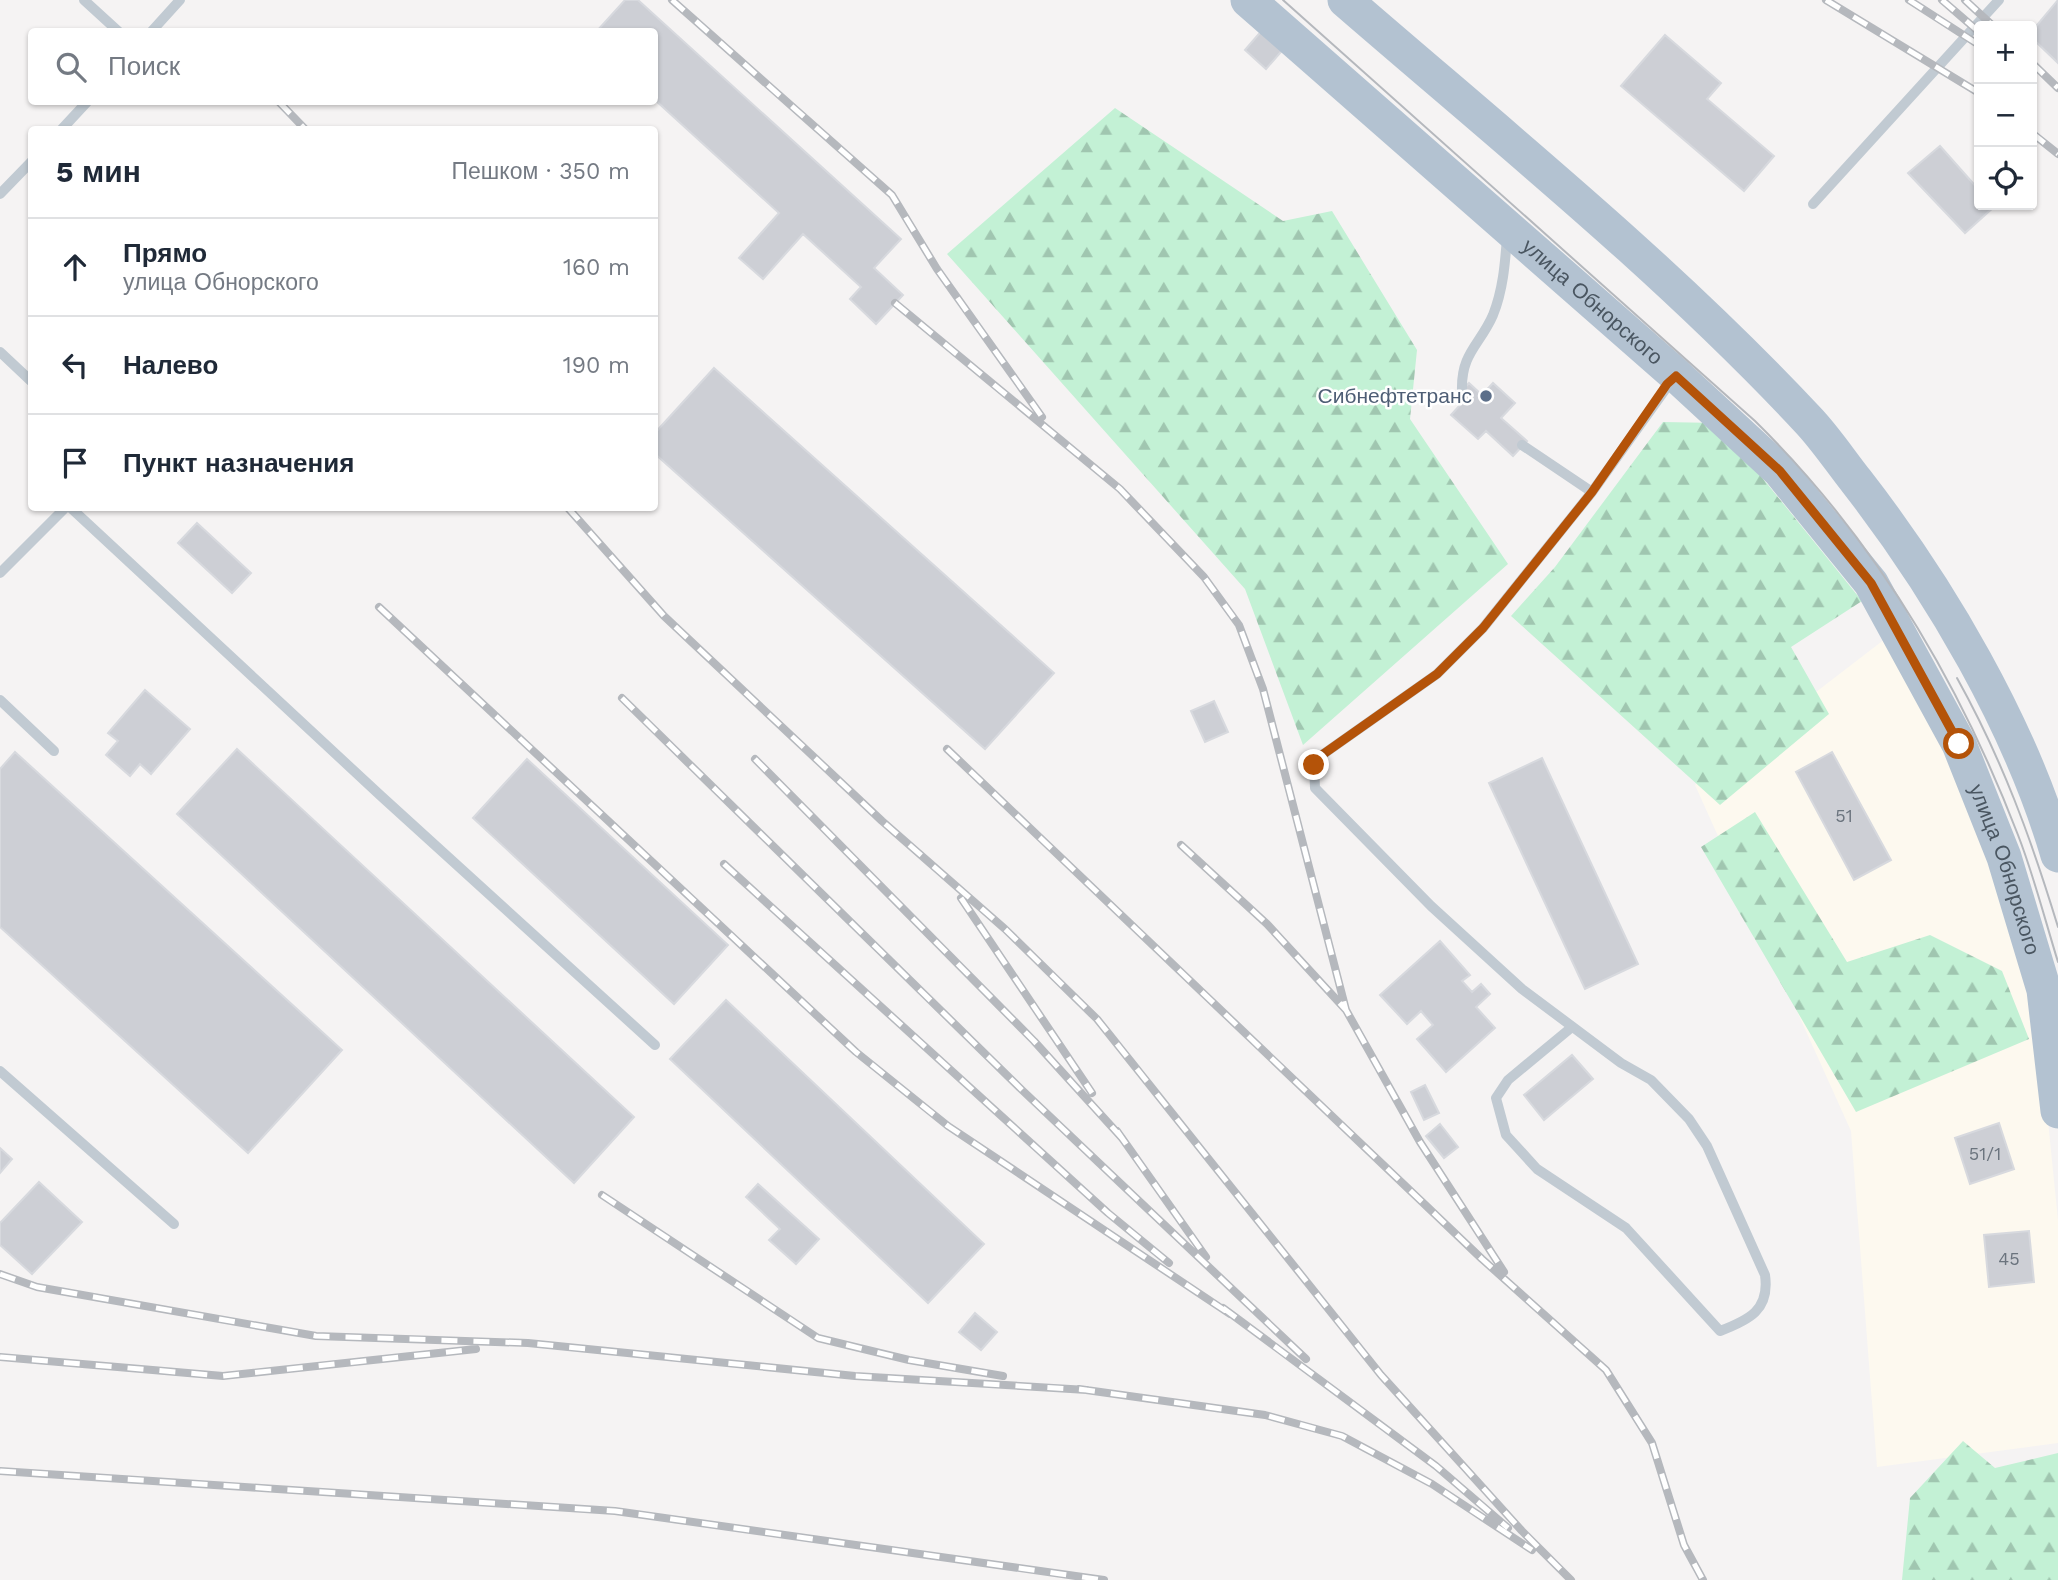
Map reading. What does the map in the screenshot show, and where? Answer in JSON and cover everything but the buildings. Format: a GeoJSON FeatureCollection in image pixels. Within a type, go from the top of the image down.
{"type":"FeatureCollection","features":[{"type":"Feature","properties":{"kind":"main road","name":"улица Обнорского"},"geometry":{"type":"LineString","coordinates":[[1248,0],[1676,376],[1780,471],[1871,583],[1959,744],[2004,857],[2044,989],[2058,1111]]}},
{"type":"Feature","properties":{"kind":"main road"},"geometry":{"type":"LineString","coordinates":[[1345,0],[1669,282],[1810,421],[1898,536],[1961,639],[2007,724],[2057,850]]}},
{"type":"Feature","properties":{"kind":"lane"},"geometry":{"type":"LineString","coordinates":[[83,0],[114,28]]}},
{"type":"Feature","properties":{"kind":"lane"},"geometry":{"type":"LineString","coordinates":[[155,28],[180,0]]}},
{"type":"Feature","properties":{"kind":"lane"},"geometry":{"type":"LineString","coordinates":[[1813,204],[1999,0]]}},
{"type":"Feature","properties":{"kind":"lane"},"geometry":{"type":"LineString","coordinates":[[65,126],[84,105]]}},
{"type":"Feature","properties":{"kind":"lane"},"geometry":{"type":"LineString","coordinates":[[0,194],[28,165]]}},
{"type":"Feature","properties":{"kind":"lane"},"geometry":{"type":"LineString","coordinates":[[1462,390],[1461,370],[1492,316],[1504,276],[1508,228]]}},
{"type":"Feature","properties":{"kind":"lane"},"geometry":{"type":"LineString","coordinates":[[0,352],[28,378]]}},
{"type":"Feature","properties":{"kind":"lane"},"geometry":{"type":"LineString","coordinates":[[1572,1027],[1508,1080],[1496,1098],[1506,1135],[1537,1170],[1626,1228],[1720,1331],[1742,1323],[1758,1310],[1768,1293],[1765,1275],[1707,1146],[1689,1119],[1651,1080],[1621,1063],[1522,989],[1431,906],[1315,788],[1314,765],[1322,755],[1359,732],[1446,665],[1483,628],[1592,492],[1667,384],[1676,376]]}},
{"type":"Feature","properties":{"kind":"lane"},"geometry":{"type":"LineString","coordinates":[[1522,445],[1592,492]]}},
{"type":"Feature","properties":{"kind":"lane"},"geometry":{"type":"LineString","coordinates":[[0,573],[62,511]]}},
{"type":"Feature","properties":{"kind":"lane"},"geometry":{"type":"LineString","coordinates":[[74,511],[381,796],[655,1045]]}},
{"type":"Feature","properties":{"kind":"lane"},"geometry":{"type":"LineString","coordinates":[[0,700],[54,751]]}},
{"type":"Feature","properties":{"kind":"lane"},"geometry":{"type":"LineString","coordinates":[[0,1071],[174,1224]]}},
{"type":"Feature","properties":{"kind":"shaded area"},"geometry":{"type":"Polygon","coordinates":[[[1885,639],[1945,750],[1992,857],[2039,1032],[2058,1220],[2058,1443],[1877,1467],[1851,1131],[1695,785],[1885,639]]]}},
{"type":"Feature","properties":{"kind":"green space"},"geometry":{"type":"Polygon","coordinates":[[[1115,108],[1283,221],[1332,211],[1417,350],[1410,419],[1508,564],[1303,745],[1245,589],[947,254],[1115,108]]]}},
{"type":"Feature","properties":{"kind":"green space"},"geometry":{"type":"Polygon","coordinates":[[[1663,422],[1718,423],[1862,601],[1791,647],[1829,714],[1720,805],[1511,616],[1555,567],[1663,422]]]}},
{"type":"Feature","properties":{"kind":"green space"},"geometry":{"type":"Polygon","coordinates":[[[1755,812],[1847,962],[1930,935],[2002,971],[2029,1039],[1856,1112],[1701,847],[1755,812]]]}},
{"type":"Feature","properties":{"kind":"green space"},"geometry":{"type":"Polygon","coordinates":[[[1963,1441],[1995,1468],[2058,1453],[2058,1580],[1902,1580],[1910,1498],[1963,1441]]]}},
{"type":"Feature","properties":{"kind":"tram line"},"geometry":{"type":"LineString","coordinates":[[1283,0],[1755,421],[1838,513],[1909,614],[1969,722],[2024,851],[2058,962]]}},
{"type":"Feature","properties":{"kind":"tram line"},"geometry":{"type":"LineString","coordinates":[[1957,678],[1988,739],[2014,800],[2058,927]]}},
{"type":"Feature","properties":{"kind":"railway"},"geometry":{"type":"LineString","coordinates":[[672,0],[892,195],[937,269],[1042,417]]}},
{"type":"Feature","properties":{"kind":"railway"},"geometry":{"type":"LineString","coordinates":[[1826,0],[1974,90]]}},
{"type":"Feature","properties":{"kind":"railway"},"geometry":{"type":"LineString","coordinates":[[1909,0],[1974,42]]}},
{"type":"Feature","properties":{"kind":"railway"},"geometry":{"type":"LineString","coordinates":[[1942,0],[1974,28]]}},
{"type":"Feature","properties":{"kind":"railway"},"geometry":{"type":"LineString","coordinates":[[1965,0],[1988,21]]}},
{"type":"Feature","properties":{"kind":"railway"},"geometry":{"type":"LineString","coordinates":[[2037,68],[2058,88]]}},
{"type":"Feature","properties":{"kind":"railway"},"geometry":{"type":"LineString","coordinates":[[282,105],[302,126]]}},
{"type":"Feature","properties":{"kind":"railway"},"geometry":{"type":"LineString","coordinates":[[2037,137],[2058,154]]}},
{"type":"Feature","properties":{"kind":"railway"},"geometry":{"type":"LineString","coordinates":[[895,303],[1120,489],[1204,577],[1239,625],[1263,689],[1346,1010]]}},
{"type":"Feature","properties":{"kind":"railway"},"geometry":{"type":"LineString","coordinates":[[571,511],[664,616],[882,821],[1005,929],[1097,1019],[1381,1375],[1522,1531],[1571,1580]]}},
{"type":"Feature","properties":{"kind":"railway"},"geometry":{"type":"LineString","coordinates":[[379,607],[856,1052],[948,1126],[1230,1314]]}},
{"type":"Feature","properties":{"kind":"railway"},"geometry":{"type":"LineString","coordinates":[[622,698],[1022,1090],[1306,1359]]}},
{"type":"Feature","properties":{"kind":"railway"},"geometry":{"type":"LineString","coordinates":[[947,749],[1482,1259],[1606,1370],[1652,1443],[1684,1545],[1703,1580]]}},
{"type":"Feature","properties":{"kind":"railway"},"geometry":{"type":"LineString","coordinates":[[755,759],[1034,1041],[1122,1138]]}},
{"type":"Feature","properties":{"kind":"railway"},"geometry":{"type":"LineString","coordinates":[[1181,845],[1267,924],[1346,1010],[1420,1142],[1504,1272]]}},
{"type":"Feature","properties":{"kind":"railway"},"geometry":{"type":"LineString","coordinates":[[724,864],[1108,1213],[1169,1263]]}},
{"type":"Feature","properties":{"kind":"railway"},"geometry":{"type":"LineString","coordinates":[[961,898],[1092,1093]]}},
{"type":"Feature","properties":{"kind":"railway"},"geometry":{"type":"LineString","coordinates":[[1117,1131],[1206,1257]]}},
{"type":"Feature","properties":{"kind":"railway"},"geometry":{"type":"LineString","coordinates":[[602,1195],[818,1338],[909,1360],[1003,1376]]}},
{"type":"Feature","properties":{"kind":"railway"},"geometry":{"type":"LineString","coordinates":[[0,1274],[37,1287],[316,1336],[528,1343],[855,1376],[1087,1390]]}},
{"type":"Feature","properties":{"kind":"railway"},"geometry":{"type":"LineString","coordinates":[[1223,1308],[1436,1466],[1508,1528]]}},
{"type":"Feature","properties":{"kind":"railway"},"geometry":{"type":"LineString","coordinates":[[0,1357],[223,1376],[476,1349]]}},
{"type":"Feature","properties":{"kind":"railway"},"geometry":{"type":"LineString","coordinates":[[1079,1389],[1265,1415],[1342,1436],[1432,1484],[1532,1550]]}},
{"type":"Feature","properties":{"kind":"railway"},"geometry":{"type":"LineString","coordinates":[[0,1471],[615,1511],[1104,1580]]}},
{"type":"Feature","properties":{"kind":"place","name":"Сибнефтетранс"},"geometry":{"type":"Point","coordinates":[1486,396]}},
{"type":"Feature","properties":{"kind":"route"},"geometry":{"type":"LineString","coordinates":[[1314,765],[1322,755],[1359,732],[1437,674],[1483,628],[1592,492],[1629,436],[1667,384],[1676,376],[1780,471],[1871,583],[1959,744]]}}]}
